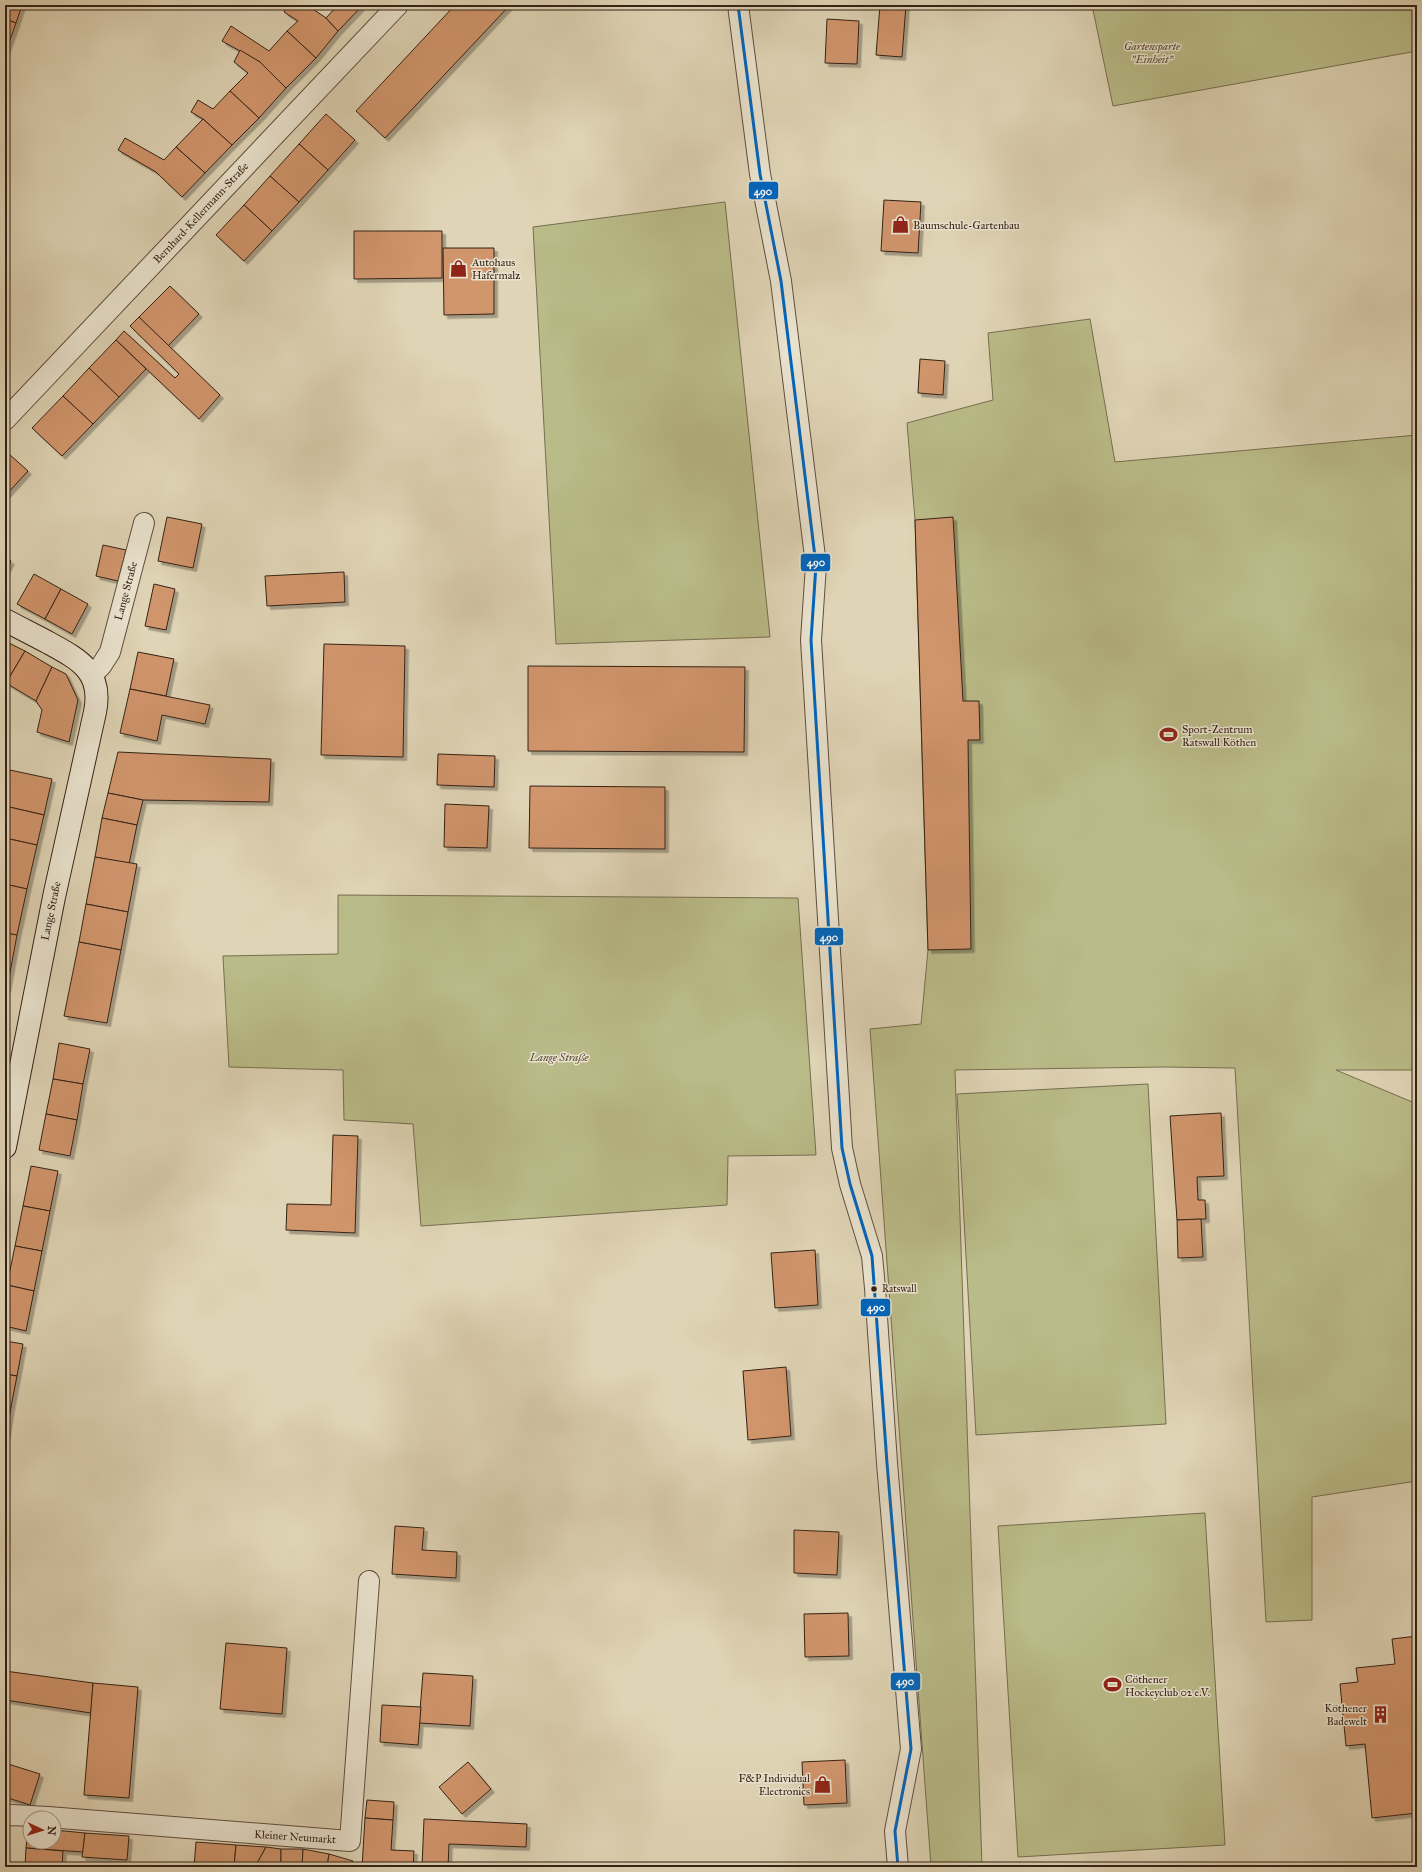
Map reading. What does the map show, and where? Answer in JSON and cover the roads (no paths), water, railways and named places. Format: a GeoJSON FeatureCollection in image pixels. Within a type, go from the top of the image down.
{"type":"FeatureCollection","features":[{"type":"Feature","properties":{"kind":"main road","name":"Lange Straße"},"geometry":{"type":"LineString","coordinates":[[5,620],[70,654],[83,663],[92,675],[98,695],[54,897],[5,1147]]}},
{"type":"Feature","properties":{"kind":"street","name":"Bernhard-Kellermann-Straße"},"geometry":{"type":"LineString","coordinates":[[5,420],[398,5]]}},
{"type":"Feature","properties":{"kind":"street"},"geometry":{"type":"LineString","coordinates":[[738,5],[760,174],[781,281],[816,565],[811,640],[842,1148],[850,1184],[872,1256],[887,1463],[911,1749],[895,1831],[898,1867]]}},
{"type":"Feature","properties":{"kind":"street","name":"Lange Straße"},"geometry":{"type":"LineString","coordinates":[[92,675],[101,666],[110,652],[144,523]]}},
{"type":"Feature","properties":{"kind":"street","name":"Kleiner Neumarkt"},"geometry":{"type":"LineString","coordinates":[[5,1816],[48,1817],[350,1841],[369,1581]]}},
{"type":"Feature","properties":{"kind":"place","name":"Baumschule-Gartenbau"},"geometry":{"type":"Point","coordinates":[900,225]}},
{"type":"Feature","properties":{"kind":"place","name":"Autohaus Hafermalz"},"geometry":{"type":"Point","coordinates":[459,268]}},
{"type":"Feature","properties":{"kind":"place","name":"Sport-Zentrum Ratswall Köthen"},"geometry":{"type":"Point","coordinates":[1169,735]}},
{"type":"Feature","properties":{"kind":"place","name":"Ratswall"},"geometry":{"type":"Point","coordinates":[874,1289]}},
{"type":"Feature","properties":{"kind":"place","name":"Cöthener Hockeyclub 02 e.V."},"geometry":{"type":"Point","coordinates":[1112,1685]}},
{"type":"Feature","properties":{"kind":"place","name":"Köthener Badewelt"},"geometry":{"type":"Point","coordinates":[1380,1714]}},
{"type":"Feature","properties":{"kind":"place","name":"F&P Individual Electronics"},"geometry":{"type":"Point","coordinates":[823,1784]}},
{"type":"Feature","properties":{"kind":"park label","name":"Gartensparte \"Einheit\""},"geometry":{"type":"Point","coordinates":[1152,52]}}]}
